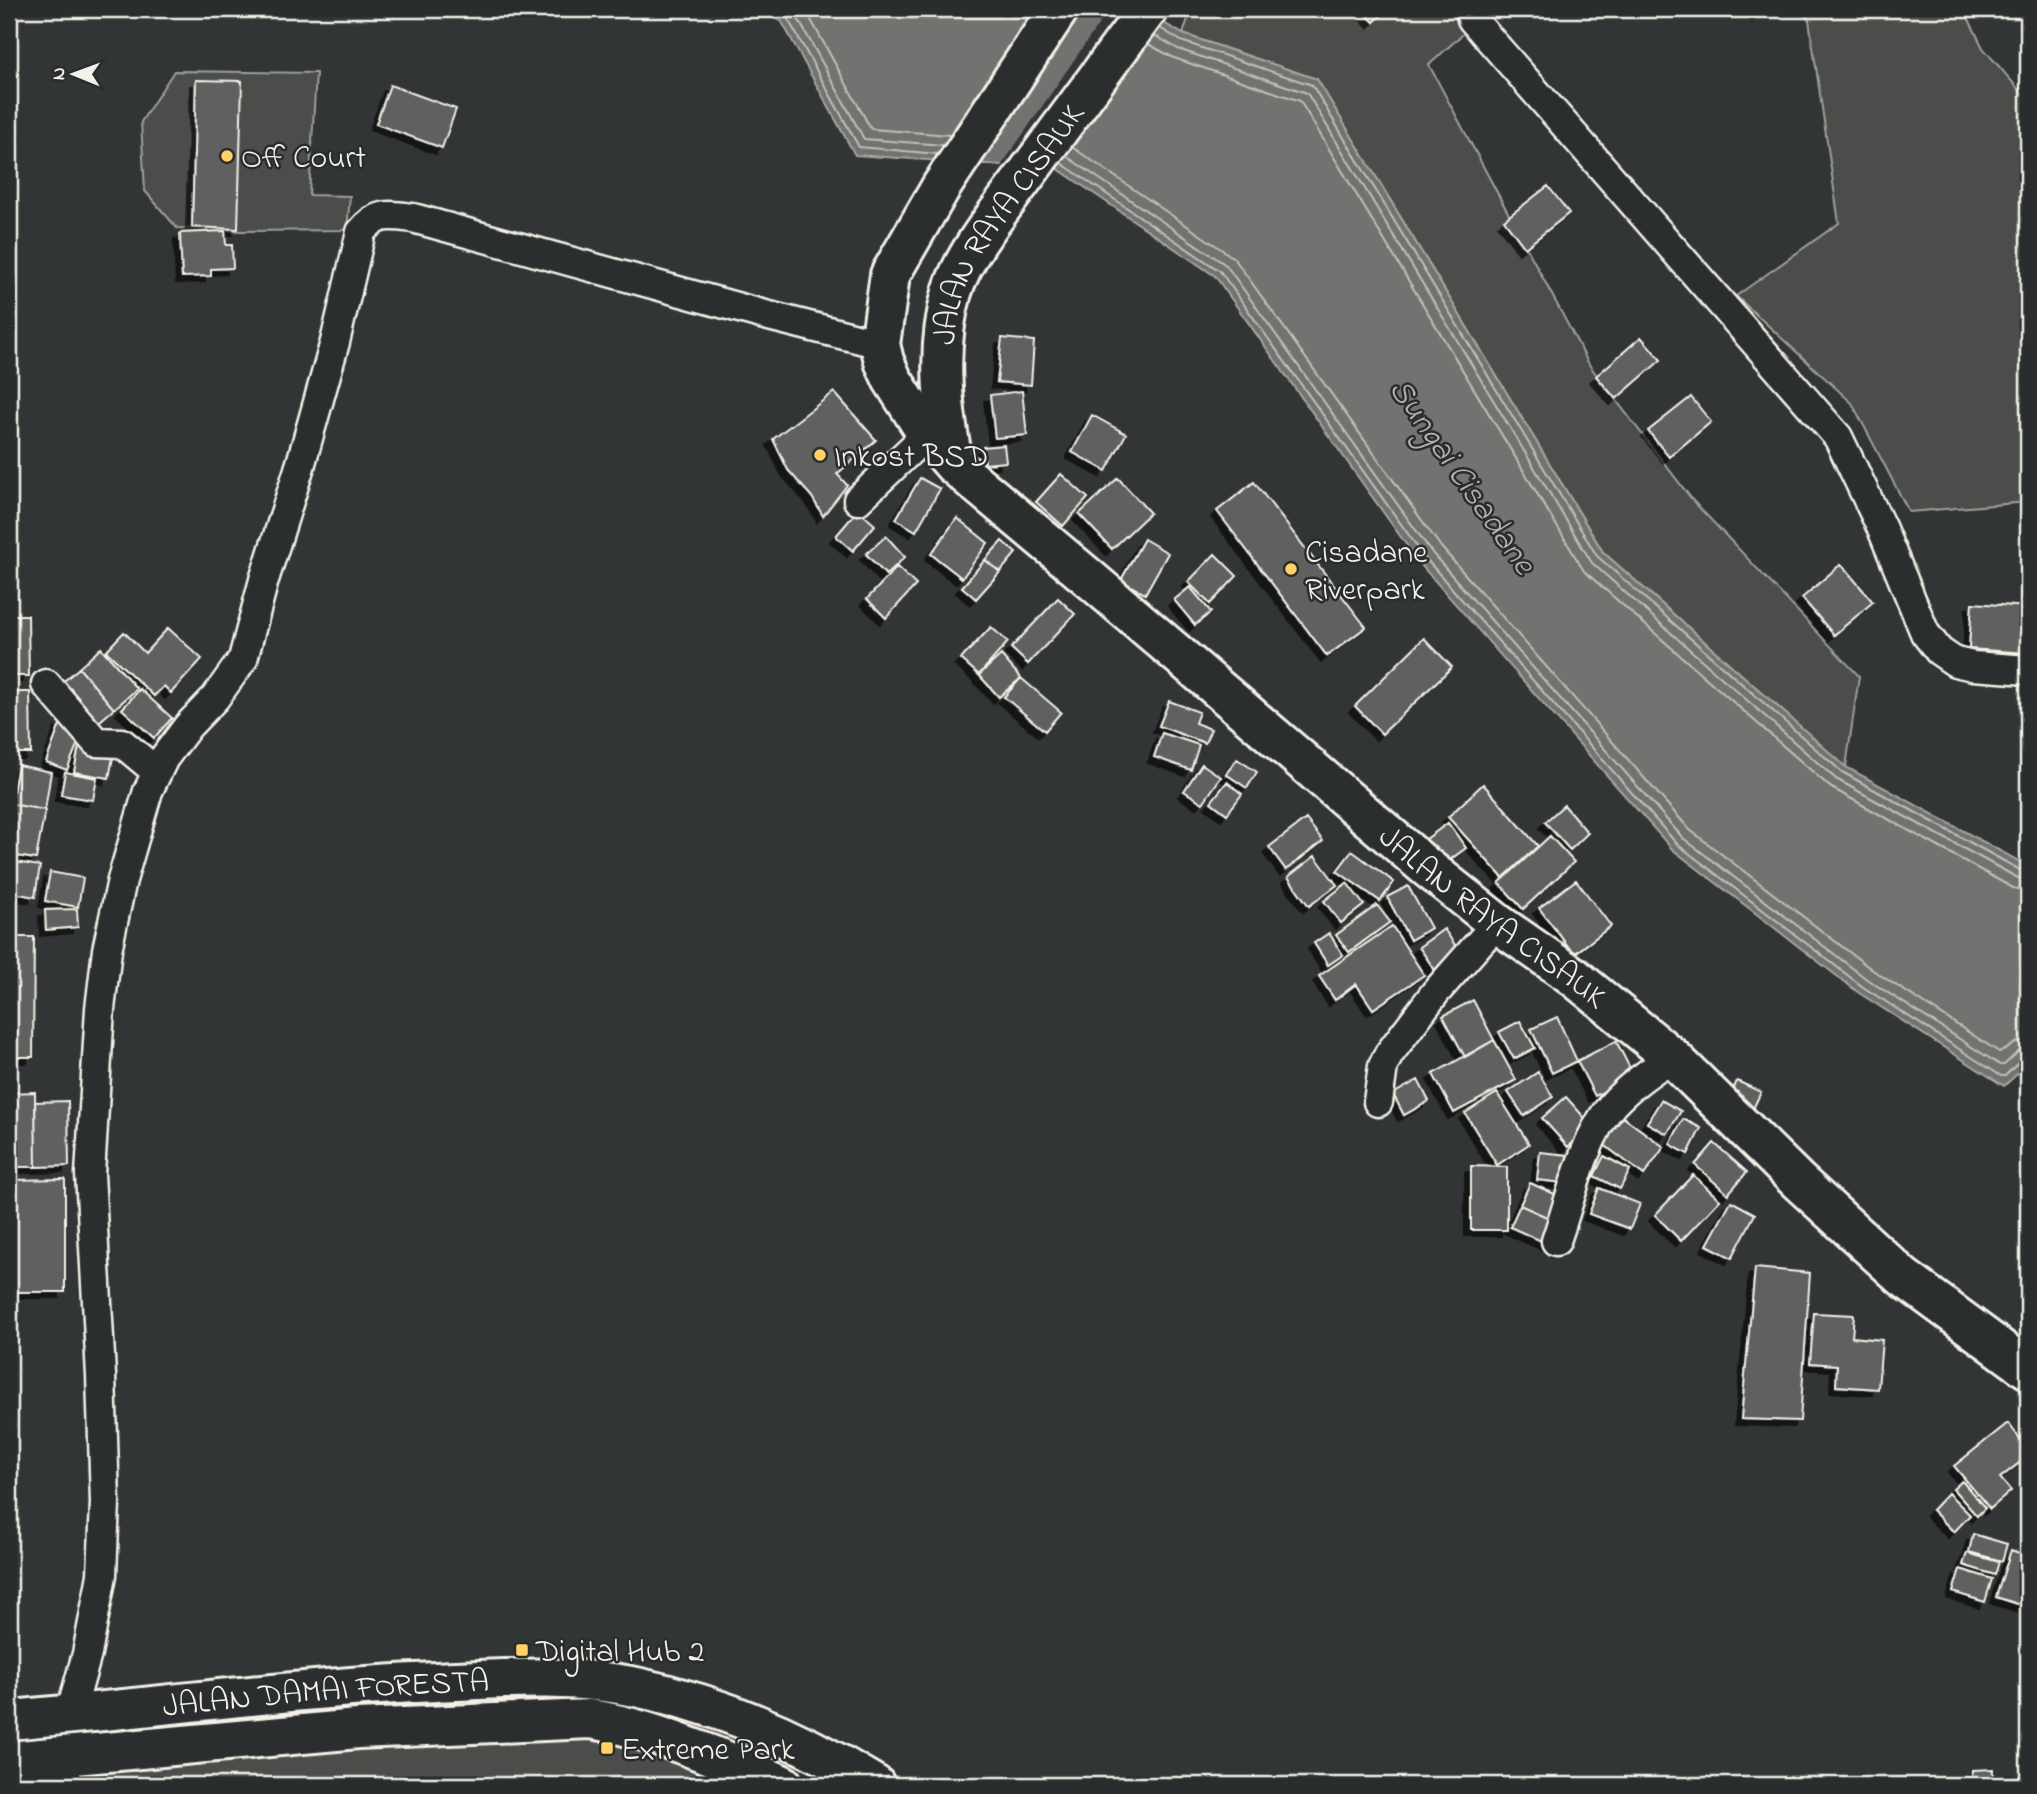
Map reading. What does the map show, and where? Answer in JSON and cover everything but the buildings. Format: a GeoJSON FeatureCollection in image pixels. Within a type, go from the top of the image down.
{"type":"FeatureCollection","features":[{"type":"Feature","properties":{"kind":"main road","name":"JALAN RAYA CISAUK"},"geometry":{"type":"LineString","coordinates":[[1059,9],[941,187],[890,275],[880,344],[892,379],[936,426],[954,465],[1424,866],[1497,923],[1573,976],[1672,1058],[1798,1181],[1903,1277],[2028,1369]]}},
{"type":"Feature","properties":{"kind":"main road","name":"JALAN RAYA CISAUK"},"geometry":{"type":"LineString","coordinates":[[936,426],[942,335],[952,291],[966,261],[1008,199],[1148,9]]}},
{"type":"Feature","properties":{"kind":"main road","name":"JALAN DAMAI FORESTA"},"geometry":{"type":"LineString","coordinates":[[9,1720],[356,1685],[539,1677],[588,1680],[635,1687],[708,1707],[771,1731],[838,1762],[875,1785]]}},
{"type":"Feature","properties":{"kind":"main road"},"geometry":{"type":"LineString","coordinates":[[356,1685],[358,1729]]}},
{"type":"Feature","properties":{"kind":"main road","name":"JALAN DAMAI FORESTA"},"geometry":{"type":"LineString","coordinates":[[9,1762],[66,1771],[358,1729],[590,1719],[617,1723],[677,1742],[783,1785]]}},
{"type":"Feature","properties":{"kind":"street"},"geometry":{"type":"LineString","coordinates":[[1470,9],[1472,19],[1838,437],[1882,529],[1925,633],[1939,651],[1955,662],[1973,666],[2028,670]]}},
{"type":"Feature","properties":{"kind":"street"},"geometry":{"type":"LineString","coordinates":[[70,1715],[87,1654],[100,1588],[105,1502],[90,1174],[100,1009],[107,950],[122,880],[148,791],[164,758],[188,726],[215,698],[243,659],[331,355],[361,232],[370,220],[390,215],[451,227],[880,344]]}},
{"type":"Feature","properties":{"kind":"street"},"geometry":{"type":"LineString","coordinates":[[858,500],[936,426]]}},
{"type":"Feature","properties":{"kind":"street"},"geometry":{"type":"LineString","coordinates":[[46,684],[96,742],[122,743],[157,772]]}},
{"type":"Feature","properties":{"kind":"street"},"geometry":{"type":"LineString","coordinates":[[1378,1102],[1383,1066],[1389,1054],[1435,993],[1497,923]]}},
{"type":"Feature","properties":{"kind":"street"},"geometry":{"type":"LineString","coordinates":[[1556,1241],[1583,1160],[1598,1127],[1612,1105],[1633,1085],[1672,1058]]}},
{"type":"Feature","properties":{"kind":"shaded area"},"geometry":{"type":"Polygon","coordinates":[[[1191,9],[1490,9],[1429,65],[1590,366],[1694,502],[1859,676],[1846,767],[1603,552],[1317,79],[1183,34],[1191,9]]]}},
{"type":"Feature","properties":{"kind":"shaded area"},"geometry":{"type":"Polygon","coordinates":[[[1799,9],[1964,9],[1983,48],[2028,100],[2028,502],[1909,512],[1852,403],[1736,296],[1839,223],[1809,20],[1799,9]]]}},
{"type":"Feature","properties":{"kind":"shaded area","name":"Off Court"},"geometry":{"type":"Polygon","coordinates":[[[174,71],[316,73],[309,195],[350,196],[347,230],[241,231],[177,228],[145,191],[141,122],[174,71]]]}},
{"type":"Feature","properties":{"kind":"shaded area"},"geometry":{"type":"Polygon","coordinates":[[[488,1728],[617,1738],[740,1785],[81,1785],[82,1766],[488,1728]]]}},
{"type":"Feature","properties":{"kind":"water","name":"Sungai Cisadane"},"geometry":{"type":"Polygon","coordinates":[[[764,9],[1140,9],[1183,34],[1317,79],[1603,552],[1846,767],[2028,866],[2028,1064],[2004,1086],[1859,993],[1672,849],[1420,564],[1215,276],[1058,169],[855,155],[782,22],[764,9]]]}},
{"type":"Feature","properties":{"kind":"pier"},"geometry":{"type":"Polygon","coordinates":[[[1109,9],[1147,9],[1160,17],[1053,173],[999,169],[1109,9]]]}},
{"type":"Feature","properties":{"kind":"place","name":"Off Court"},"geometry":{"type":"Point","coordinates":[227,156]}},
{"type":"Feature","properties":{"kind":"place","name":"Inkost BSD"},"geometry":{"type":"Point","coordinates":[820,455]}},
{"type":"Feature","properties":{"kind":"place","name":"Cisadane Riverpark"},"geometry":{"type":"Point","coordinates":[1291,569]}},
{"type":"Feature","properties":{"kind":"place","name":"Digital Hub 2"},"geometry":{"type":"Point","coordinates":[522,1650]}},
{"type":"Feature","properties":{"kind":"place","name":"Extreme Park"},"geometry":{"type":"Point","coordinates":[607,1748]}}]}
